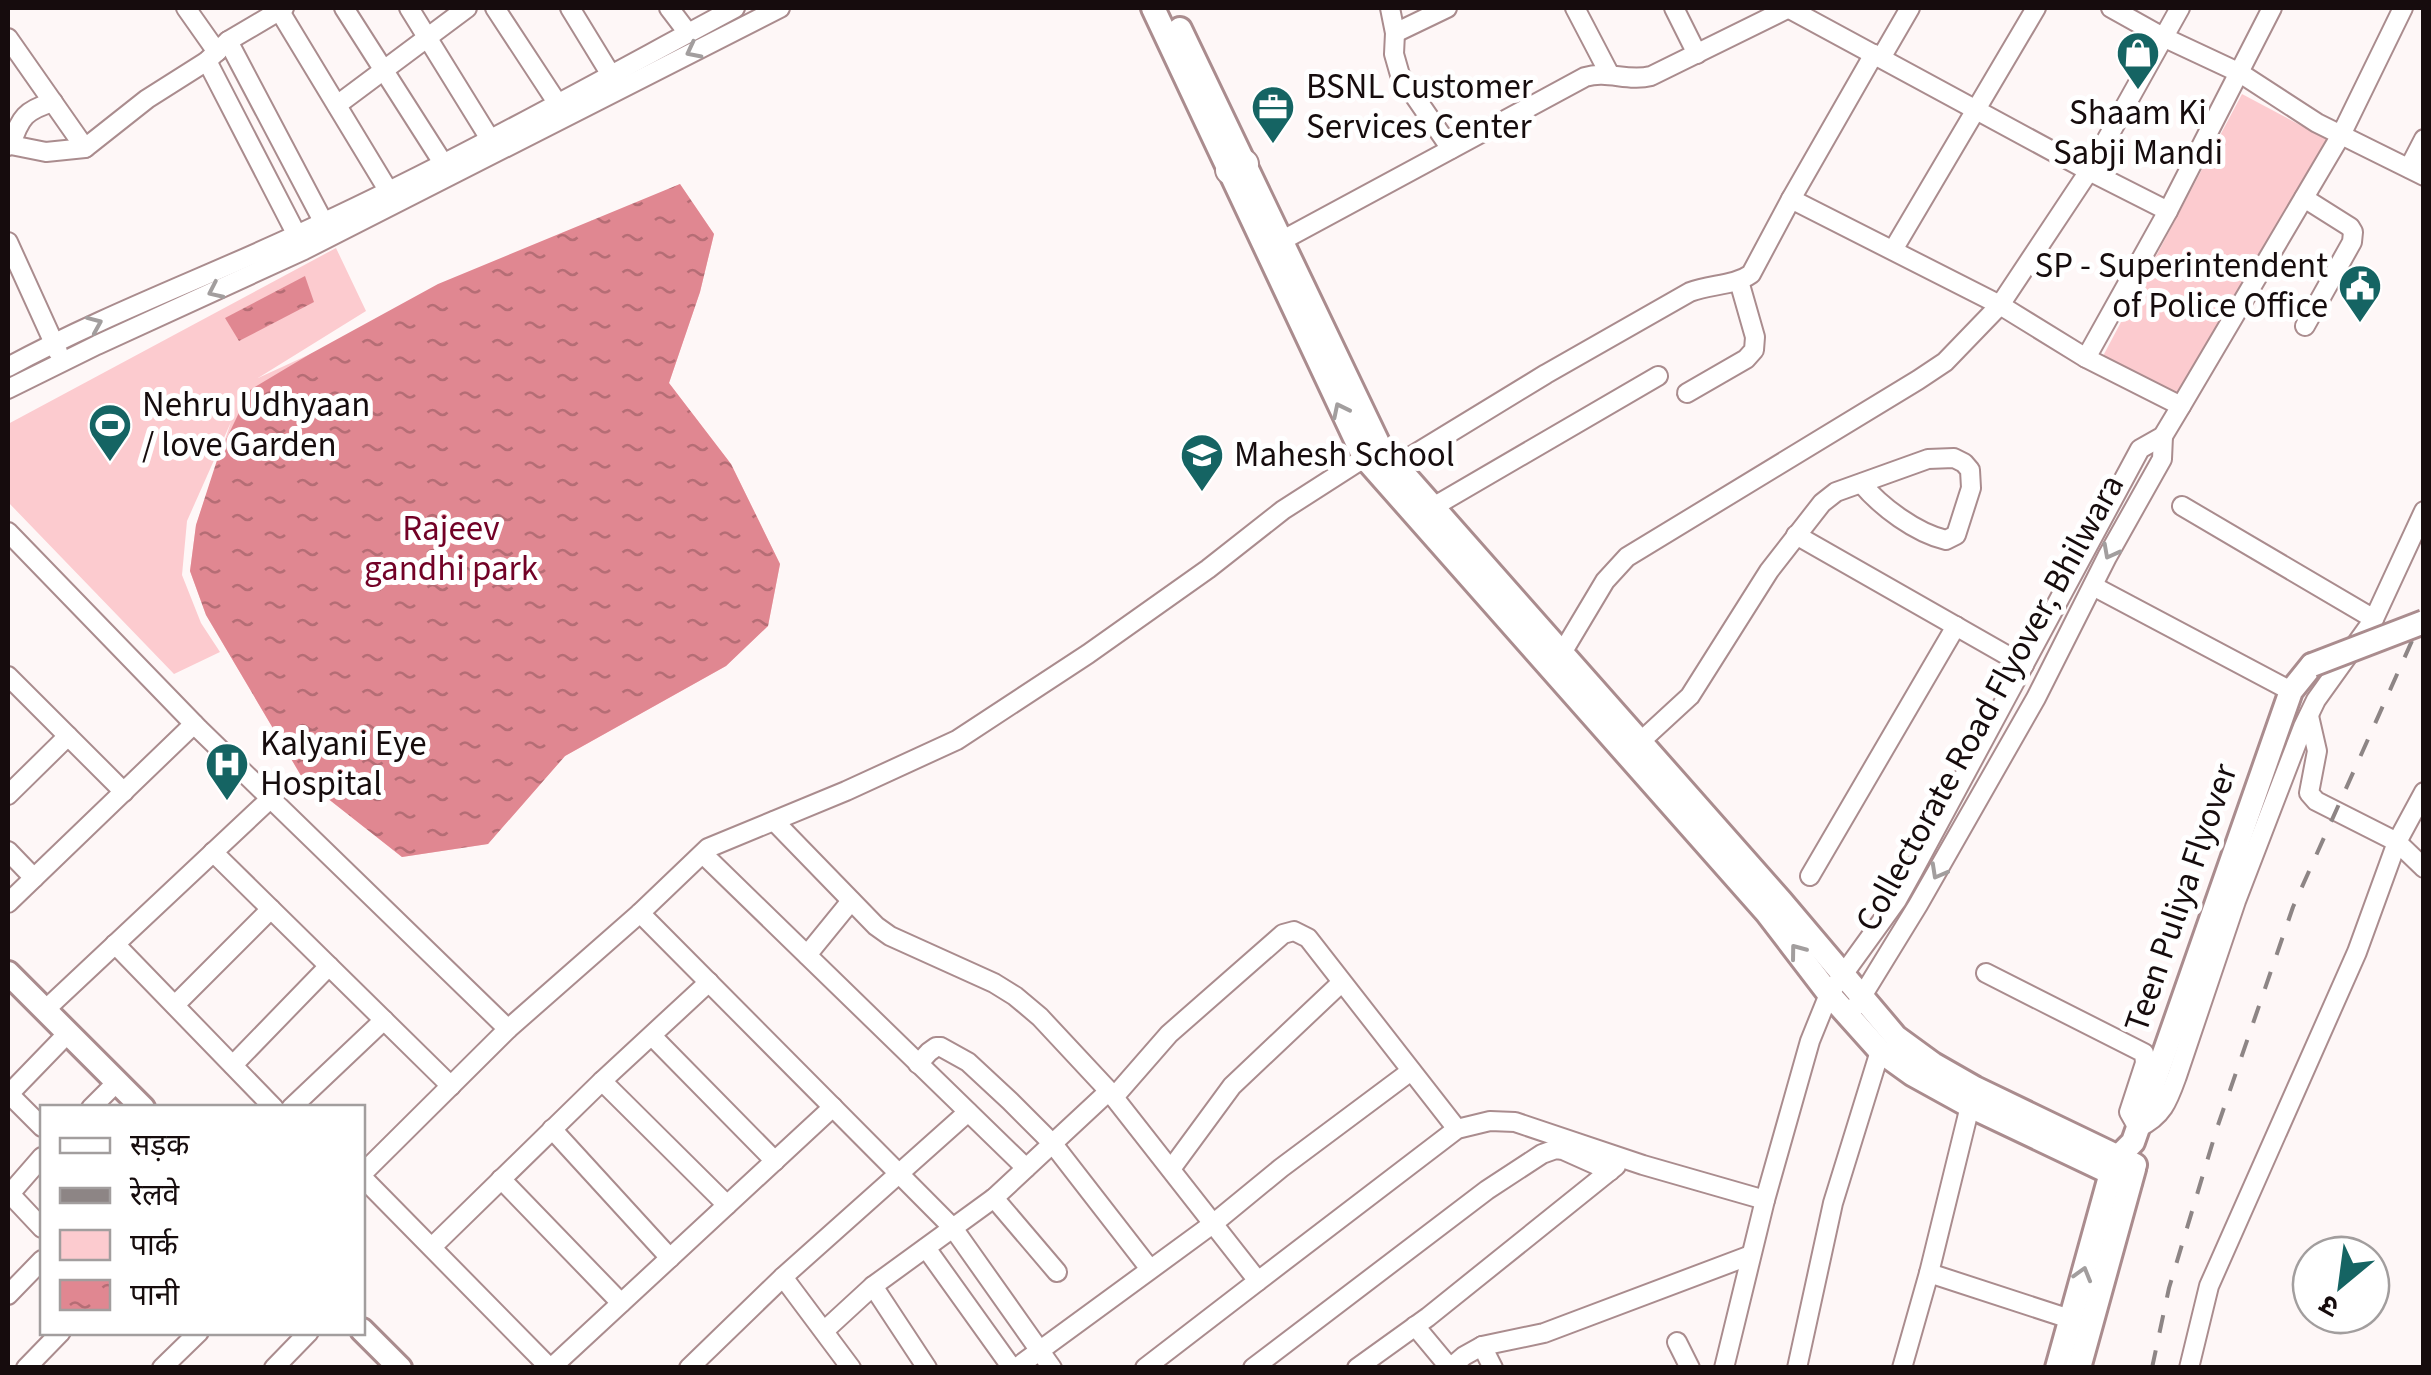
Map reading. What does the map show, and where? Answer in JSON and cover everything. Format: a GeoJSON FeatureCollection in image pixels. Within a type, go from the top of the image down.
{"type":"FeatureCollection","features":[{"type":"Feature","properties":{"kind":"main road"},"geometry":{"type":"LineString","coordinates":[[1153,8],[1237,167],[1281,240],[1372,452],[1397,466],[1843,973],[1880,1051],[1970,1106],[2127,1158]]}},
{"type":"Feature","properties":{"kind":"main road"},"geometry":{"type":"LineString","coordinates":[[1169,8],[1237,167],[1372,452],[1755,898],[1829,994],[1856,1007],[1933,1064],[1975,1088],[2127,1158]]}},
{"type":"Feature","properties":{"kind":"main road"},"geometry":{"type":"LineString","coordinates":[[2291,691],[2312,666],[2424,622]]}},
{"type":"Feature","properties":{"kind":"main road","name":"Teen Puliya Flyover"},"geometry":{"type":"LineString","coordinates":[[2127,1158],[2291,691]]}},
{"type":"Feature","properties":{"kind":"main road"},"geometry":{"type":"LineString","coordinates":[[8,973],[139,1105]]}},
{"type":"Feature","properties":{"kind":"main road"},"geometry":{"type":"LineString","coordinates":[[2056,1368],[2127,1158]]}},
{"type":"Feature","properties":{"kind":"main road"},"geometry":{"type":"LineString","coordinates":[[2079,1368],[2127,1158]]}},
{"type":"Feature","properties":{"kind":"main road"},"geometry":{"type":"LineString","coordinates":[[365,1333],[400,1368]]}},
{"type":"Feature","properties":{"kind":"street"},"geometry":{"type":"LineString","coordinates":[[186,8],[324,223]]}},
{"type":"Feature","properties":{"kind":"street"},"geometry":{"type":"LineString","coordinates":[[344,8],[443,163]]}},
{"type":"Feature","properties":{"kind":"street"},"geometry":{"type":"LineString","coordinates":[[409,8],[490,139]]}},
{"type":"Feature","properties":{"kind":"street"},"geometry":{"type":"LineString","coordinates":[[336,105],[467,8]]}},
{"type":"Feature","properties":{"kind":"street"},"geometry":{"type":"LineString","coordinates":[[494,8],[558,104]]}},
{"type":"Feature","properties":{"kind":"street"},"geometry":{"type":"LineString","coordinates":[[570,8],[611,75]]}},
{"type":"Feature","properties":{"kind":"street"},"geometry":{"type":"LineString","coordinates":[[669,8],[688,33]]}},
{"type":"Feature","properties":{"kind":"street"},"geometry":{"type":"LineString","coordinates":[[8,367],[54,342],[300,243],[324,223],[558,104],[735,8]]}},
{"type":"Feature","properties":{"kind":"street"},"geometry":{"type":"LineString","coordinates":[[8,390],[780,8]]}},
{"type":"Feature","properties":{"kind":"street"},"geometry":{"type":"LineString","coordinates":[[1390,8],[1400,76],[1452,149]]}},
{"type":"Feature","properties":{"kind":"street"},"geometry":{"type":"LineString","coordinates":[[1395,32],[1448,8]]}},
{"type":"Feature","properties":{"kind":"street"},"geometry":{"type":"LineString","coordinates":[[1575,8],[1610,74]]}},
{"type":"Feature","properties":{"kind":"street"},"geometry":{"type":"LineString","coordinates":[[1674,8],[1697,54]]}},
{"type":"Feature","properties":{"kind":"street"},"geometry":{"type":"LineString","coordinates":[[1281,240],[1585,77],[1598,73],[1640,79],[1651,76],[1788,8],[2168,211]]}},
{"type":"Feature","properties":{"kind":"street"},"geometry":{"type":"LineString","coordinates":[[1397,466],[1546,374],[1690,292],[1739,281],[1751,274],[1791,199],[1910,8]]}},
{"type":"Feature","properties":{"kind":"street"},"geometry":{"type":"LineString","coordinates":[[1893,250],[2036,8]]}},
{"type":"Feature","properties":{"kind":"street"},"geometry":{"type":"LineString","coordinates":[[2111,8],[2240,73],[2317,123],[2416,172],[2424,139]]}},
{"type":"Feature","properties":{"kind":"street"},"geometry":{"type":"LineString","coordinates":[[1562,653],[1605,581],[1627,556],[1945,362],[2000,305],[2089,171],[2180,8]]}},
{"type":"Feature","properties":{"kind":"street"},"geometry":{"type":"LineString","coordinates":[[2086,358],[2168,211],[2272,8]]}},
{"type":"Feature","properties":{"kind":"street"},"geometry":{"type":"LineString","coordinates":[[1724,1368],[1765,1200],[1810,1041],[1829,994],[1897,900],[2140,449],[2163,436],[2181,406],[2341,136],[2403,8]]}},
{"type":"Feature","properties":{"kind":"street"},"geometry":{"type":"LineString","coordinates":[[53,102],[27,112],[10,145],[46,152],[85,148],[217,51],[256,14],[282,9],[388,190]]}},
{"type":"Feature","properties":{"kind":"street"},"geometry":{"type":"LineString","coordinates":[[8,38],[85,148]]}},
{"type":"Feature","properties":{"kind":"street"},"geometry":{"type":"LineString","coordinates":[[217,51],[300,243]]}},
{"type":"Feature","properties":{"kind":"street"},"geometry":{"type":"LineString","coordinates":[[2304,198],[2350,226],[2353,232],[2352,242],[2305,326]]}},
{"type":"Feature","properties":{"kind":"street"},"geometry":{"type":"LineString","coordinates":[[1791,199],[2000,305],[2086,358],[2181,406]]}},
{"type":"Feature","properties":{"kind":"street"},"geometry":{"type":"LineString","coordinates":[[8,242],[61,362]]}},
{"type":"Feature","properties":{"kind":"street"},"geometry":{"type":"LineString","coordinates":[[1686,392],[1746,359],[1754,350],[1755,337],[1739,281]]}},
{"type":"Feature","properties":{"kind":"street"},"geometry":{"type":"LineString","coordinates":[[1433,507],[1658,376]]}},
{"type":"Feature","properties":{"kind":"street","name":"Collectorate Road Flyover, Bhilwara"},"geometry":{"type":"LineString","coordinates":[[1856,1007],[2036,698],[2162,459],[2163,436]]}},
{"type":"Feature","properties":{"kind":"street"},"geometry":{"type":"LineString","coordinates":[[365,1172],[508,1029],[708,848],[957,740],[1088,654],[1283,510],[1372,452]]}},
{"type":"Feature","properties":{"kind":"street"},"geometry":{"type":"LineString","coordinates":[[1640,742],[1690,696],[1769,571],[1822,502],[1836,492],[1861,483],[1928,459],[1954,458],[1964,463],[1972,476],[1956,535],[1946,540],[1879,503],[1861,483]]}},
{"type":"Feature","properties":{"kind":"street"},"geometry":{"type":"LineString","coordinates":[[2182,506],[2374,619]]}},
{"type":"Feature","properties":{"kind":"street"},"geometry":{"type":"LineString","coordinates":[[2127,1158],[2170,1095],[2282,775],[2316,700],[2374,619],[2424,510]]}},
{"type":"Feature","properties":{"kind":"street"},"geometry":{"type":"LineString","coordinates":[[8,532],[194,724],[508,1029]]}},
{"type":"Feature","properties":{"kind":"street"},"geometry":{"type":"LineString","coordinates":[[1796,535],[2024,665]]}},
{"type":"Feature","properties":{"kind":"street"},"geometry":{"type":"LineString","coordinates":[[2093,586],[2291,691]]}},
{"type":"Feature","properties":{"kind":"street"},"geometry":{"type":"LineString","coordinates":[[1810,876],[1956,626]]}},
{"type":"Feature","properties":{"kind":"street"},"geometry":{"type":"LineString","coordinates":[[11,687],[124,792]]}},
{"type":"Feature","properties":{"kind":"street"},"geometry":{"type":"LineString","coordinates":[[2309,716],[2317,751],[2309,793],[2316,801],[2397,842],[2424,868]]}},
{"type":"Feature","properties":{"kind":"street"},"geometry":{"type":"LineString","coordinates":[[8,903],[194,724]]}},
{"type":"Feature","properties":{"kind":"street"},"geometry":{"type":"LineString","coordinates":[[8,795],[68,736]]}},
{"type":"Feature","properties":{"kind":"street"},"geometry":{"type":"LineString","coordinates":[[2189,1368],[2209,1286],[2357,952],[2397,842],[2424,792]]}},
{"type":"Feature","properties":{"kind":"street"},"geometry":{"type":"LineString","coordinates":[[44,1010],[270,798]]}},
{"type":"Feature","properties":{"kind":"street"},"geometry":{"type":"LineString","coordinates":[[774,821],[876,926],[994,983],[1040,1017],[1112,1094],[1258,1281]]}},
{"type":"Feature","properties":{"kind":"street"},"geometry":{"type":"LineString","coordinates":[[8,850],[34,878]]}},
{"type":"Feature","properties":{"kind":"street"},"geometry":{"type":"LineString","coordinates":[[213,852],[451,1086]]}},
{"type":"Feature","properties":{"kind":"street"},"geometry":{"type":"LineString","coordinates":[[703,854],[1026,1168]]}},
{"type":"Feature","properties":{"kind":"street"},"geometry":{"type":"LineString","coordinates":[[806,955],[851,901]]}},
{"type":"Feature","properties":{"kind":"street"},"geometry":{"type":"LineString","coordinates":[[174,1005],[271,909]]}},
{"type":"Feature","properties":{"kind":"street"},"geometry":{"type":"LineString","coordinates":[[640,913],[954,1228],[1052,1368]]}},
{"type":"Feature","properties":{"kind":"street"},"geometry":{"type":"LineString","coordinates":[[824,1331],[873,1286],[994,1198],[1112,1094],[1169,1034],[1283,934],[1303,934],[1457,1129]]}},
{"type":"Feature","properties":{"kind":"street"},"geometry":{"type":"LineString","coordinates":[[115,944],[271,1105]]}},
{"type":"Feature","properties":{"kind":"street"},"geometry":{"type":"LineString","coordinates":[[232,1065],[330,966]]}},
{"type":"Feature","properties":{"kind":"street"},"geometry":{"type":"LineString","coordinates":[[1986,973],[2144,1053],[2145,1063],[2129,1112],[2127,1158]]}},
{"type":"Feature","properties":{"kind":"street"},"geometry":{"type":"LineString","coordinates":[[432,1247],[602,1080],[709,982]]}},
{"type":"Feature","properties":{"kind":"street"},"geometry":{"type":"LineString","coordinates":[[1171,1168],[1232,1086],[1342,983]]}},
{"type":"Feature","properties":{"kind":"street"},"geometry":{"type":"LineString","coordinates":[[294,1105],[384,1020]]}},
{"type":"Feature","properties":{"kind":"street"},"geometry":{"type":"LineString","coordinates":[[40,1126],[8,1094],[68,1033]]}},
{"type":"Feature","properties":{"kind":"street"},"geometry":{"type":"LineString","coordinates":[[652,1036],[775,1161]]}},
{"type":"Feature","properties":{"kind":"street"},"geometry":{"type":"LineString","coordinates":[[918,1064],[936,1047],[968,1062],[1052,1144],[1150,1268]]}},
{"type":"Feature","properties":{"kind":"street"},"geometry":{"type":"LineString","coordinates":[[1797,1368],[1833,1203],[1880,1051]]}},
{"type":"Feature","properties":{"kind":"street"},"geometry":{"type":"LineString","coordinates":[[926,1248],[1014,1368],[1214,1223],[1411,1071]]}},
{"type":"Feature","properties":{"kind":"street"},"geometry":{"type":"LineString","coordinates":[[602,1080],[726,1206]]}},
{"type":"Feature","properties":{"kind":"street"},"geometry":{"type":"LineString","coordinates":[[94,1105],[117,1082]]}},
{"type":"Feature","properties":{"kind":"street"},"geometry":{"type":"LineString","coordinates":[[1902,1368],[1970,1106]]}},
{"type":"Feature","properties":{"kind":"street"},"geometry":{"type":"LineString","coordinates":[[365,1178],[551,1368],[833,1108]]}},
{"type":"Feature","properties":{"kind":"street"},"geometry":{"type":"LineString","coordinates":[[689,1368],[782,1277],[968,1112]]}},
{"type":"Feature","properties":{"kind":"street"},"geometry":{"type":"LineString","coordinates":[[1145,1368],[1457,1129],[1490,1121],[1515,1122],[1617,1165]]}},
{"type":"Feature","properties":{"kind":"street"},"geometry":{"type":"LineString","coordinates":[[552,1129],[670,1258]]}},
{"type":"Feature","properties":{"kind":"street"},"geometry":{"type":"LineString","coordinates":[[1253,1368],[1425,1236],[1542,1154],[1556,1149],[1765,1200]]}},
{"type":"Feature","properties":{"kind":"street"},"geometry":{"type":"LineString","coordinates":[[40,1160],[8,1195],[40,1226]]}},
{"type":"Feature","properties":{"kind":"street"},"geometry":{"type":"LineString","coordinates":[[1357,1368],[1617,1165]]}},
{"type":"Feature","properties":{"kind":"street"},"geometry":{"type":"LineString","coordinates":[[501,1179],[621,1303]]}},
{"type":"Feature","properties":{"kind":"street"},"geometry":{"type":"LineString","coordinates":[[994,1198],[1057,1272]]}},
{"type":"Feature","properties":{"kind":"street"},"geometry":{"type":"LineString","coordinates":[[1415,1326],[1450,1368],[1482,1346],[1544,1333],[1751,1255]]}},
{"type":"Feature","properties":{"kind":"street"},"geometry":{"type":"LineString","coordinates":[[8,1295],[40,1262]]}},
{"type":"Feature","properties":{"kind":"street"},"geometry":{"type":"LineString","coordinates":[[1928,1273],[2070,1319]]}},
{"type":"Feature","properties":{"kind":"street"},"geometry":{"type":"LineString","coordinates":[[782,1277],[845,1365]]}},
{"type":"Feature","properties":{"kind":"street"},"geometry":{"type":"LineString","coordinates":[[873,1286],[927,1368]]}},
{"type":"Feature","properties":{"kind":"street"},"geometry":{"type":"LineString","coordinates":[[26,1368],[59,1335]]}},
{"type":"Feature","properties":{"kind":"street"},"geometry":{"type":"LineString","coordinates":[[162,1368],[196,1335]]}},
{"type":"Feature","properties":{"kind":"street"},"geometry":{"type":"LineString","coordinates":[[274,1367],[306,1335]]}},
{"type":"Feature","properties":{"kind":"street"},"geometry":{"type":"LineString","coordinates":[[1677,1342],[1690,1368]]}},
{"type":"Feature","properties":{"kind":"street"},"geometry":{"type":"LineString","coordinates":[[1482,1346],[1493,1368]]}},
{"type":"Feature","properties":{"kind":"green space"},"geometry":{"type":"Polygon","coordinates":[[[2242,94],[2328,140],[2189,404],[2103,356],[2242,94]]]}},
{"type":"Feature","properties":{"kind":"green space","name":"Rajeev gandhi park"},"geometry":{"type":"Polygon","coordinates":[[[680,184],[714,234],[700,292],[669,383],[731,464],[780,564],[768,626],[726,666],[565,756],[488,844],[402,857],[303,779],[206,615],[190,571],[196,525],[231,422],[187,521],[182,575],[201,623],[220,652],[174,674],[8,502],[8,424],[336,248],[366,311],[258,378],[680,184]]]}},
{"type":"Feature","properties":{"kind":"water","name":"Rajeev gandhi park"},"geometry":{"type":"Polygon","coordinates":[[[680,184],[714,234],[700,292],[669,383],[731,464],[780,564],[768,626],[726,666],[565,756],[488,844],[402,857],[303,779],[206,615],[190,571],[196,525],[219,454],[250,390],[310,354],[438,284],[680,184]]]}},
{"type":"Feature","properties":{"kind":"water"},"geometry":{"type":"Polygon","coordinates":[[[305,276],[314,302],[239,341],[225,318],[305,276]]]}},
{"type":"Feature","properties":{"kind":"railway"},"geometry":{"type":"LineString","coordinates":[[2152,1368],[2169,1288],[2217,1128],[2293,907],[2424,614]]}},
{"type":"Feature","properties":{"kind":"place","name":"Shaam Ki Sabji Mandi"},"geometry":{"type":"Point","coordinates":[2138,91]}},
{"type":"Feature","properties":{"kind":"place","name":"BSNL Customer Services Center"},"geometry":{"type":"Point","coordinates":[1273,145]}},
{"type":"Feature","properties":{"kind":"place","name":"SP - Superintendent of Police Office"},"geometry":{"type":"Point","coordinates":[2360,324]}},
{"type":"Feature","properties":{"kind":"place","name":"Nehru Udhyaan / love Garden"},"geometry":{"type":"Point","coordinates":[110,463]}},
{"type":"Feature","properties":{"kind":"place","name":"Mahesh School"},"geometry":{"type":"Point","coordinates":[1202,493]}},
{"type":"Feature","properties":{"kind":"place","name":"Kalyani Eye Hospital"},"geometry":{"type":"Point","coordinates":[227,802]}}]}
